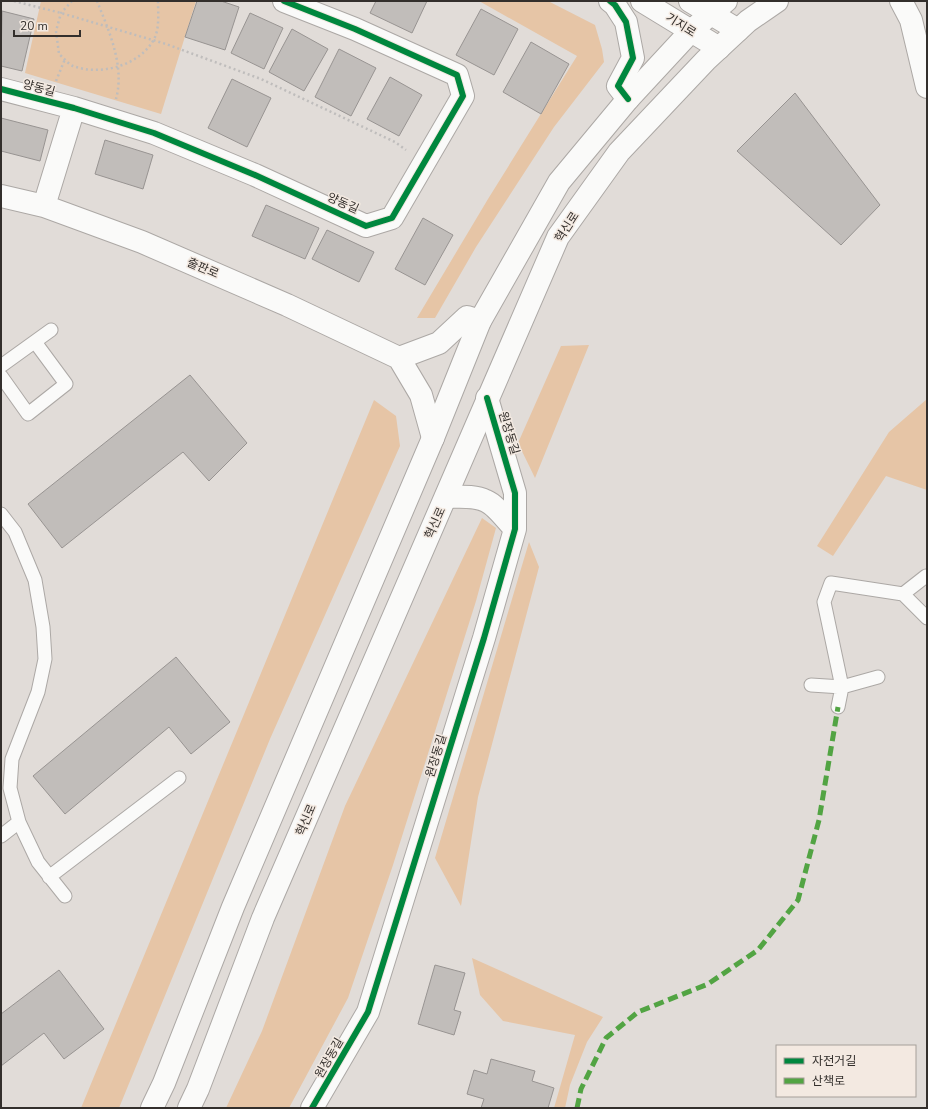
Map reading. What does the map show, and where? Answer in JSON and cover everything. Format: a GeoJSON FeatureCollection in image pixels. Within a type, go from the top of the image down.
{"type":"FeatureCollection","features":[{"type":"Feature","properties":{"kind":"main road","name":"양동길"},"geometry":{"type":"LineString","coordinates":[[1,89],[74,108],[154,133],[255,175],[366,226],[392,218],[463,96],[457,75],[355,29],[284,1]]}},
{"type":"Feature","properties":{"kind":"main road"},"geometry":{"type":"LineString","coordinates":[[610,1],[615,5],[626,22],[632,51],[633,58],[618,86],[628,99]]}},
{"type":"Feature","properties":{"kind":"main road","name":"기지로"},"geometry":{"type":"LineString","coordinates":[[642,1],[719,48]]}},
{"type":"Feature","properties":{"kind":"main road"},"geometry":{"type":"LineString","coordinates":[[690,1],[718,7],[738,30]]}},
{"type":"Feature","properties":{"kind":"main road","name":"혁신로"},"geometry":{"type":"LineString","coordinates":[[189,1108],[198,1089],[263,918],[558,237],[620,152],[706,60],[748,21],[777,1]]}},
{"type":"Feature","properties":{"kind":"main road"},"geometry":{"type":"LineString","coordinates":[[901,1],[911,20],[927,86]]}},
{"type":"Feature","properties":{"kind":"main road"},"geometry":{"type":"LineString","coordinates":[[152,1108],[164,1083],[233,907],[433,438],[480,321],[558,182],[628,99],[691,31],[718,7]]}},
{"type":"Feature","properties":{"kind":"main road"},"geometry":{"type":"LineString","coordinates":[[44,206],[74,108]]}},
{"type":"Feature","properties":{"kind":"main road","name":"출판로"},"geometry":{"type":"LineString","coordinates":[[1,196],[44,206],[142,242],[287,305],[399,358]]}},
{"type":"Feature","properties":{"kind":"main road"},"geometry":{"type":"LineString","coordinates":[[433,438],[421,395],[399,358],[439,343],[467,317],[480,321]]}},
{"type":"Feature","properties":{"kind":"main road","name":"원장동길"},"geometry":{"type":"LineString","coordinates":[[312,1108],[368,1012],[482,646],[515,529],[515,493],[487,398]]}},
{"type":"Feature","properties":{"kind":"main road"},"geometry":{"type":"LineString","coordinates":[[446,497],[470,497],[487,501],[496,508],[515,529]]}},
{"type":"Feature","properties":{"kind":"lane"},"geometry":{"type":"LineString","coordinates":[[1,366],[51,330]]}},
{"type":"Feature","properties":{"kind":"lane"},"geometry":{"type":"LineString","coordinates":[[1,376],[28,414],[66,384],[34,342]]}},
{"type":"Feature","properties":{"kind":"lane"},"geometry":{"type":"LineString","coordinates":[[1,514],[15,532],[35,580],[43,627],[45,659],[38,692],[12,759],[10,788],[19,822],[38,862],[65,896]]}},
{"type":"Feature","properties":{"kind":"lane"},"geometry":{"type":"LineString","coordinates":[[903,594],[926,576]]}},
{"type":"Feature","properties":{"kind":"lane"},"geometry":{"type":"LineString","coordinates":[[838,707],[842,687],[824,602],[831,583],[903,594],[927,618]]}},
{"type":"Feature","properties":{"kind":"lane"},"geometry":{"type":"LineString","coordinates":[[811,685],[842,687],[878,676]]}},
{"type":"Feature","properties":{"kind":"lane"},"geometry":{"type":"LineString","coordinates":[[49,877],[179,778]]}},
{"type":"Feature","properties":{"kind":"lane"},"geometry":{"type":"LineString","coordinates":[[1,836],[19,822]]}},
{"type":"Feature","properties":{"kind":"path"},"geometry":{"type":"LineString","coordinates":[[14,1],[154,40],[261,79],[394,142],[408,151]]}},
{"type":"Feature","properties":{"kind":"path"},"geometry":{"type":"LineString","coordinates":[[72,1],[61,13],[56,31],[59,54],[72,65],[93,70],[117,67],[140,56],[154,40],[158,23],[158,1]]}},
{"type":"Feature","properties":{"kind":"path"},"geometry":{"type":"LineString","coordinates":[[97,1],[108,27],[117,60],[118,91],[115,102]]}},
{"type":"Feature","properties":{"kind":"path"},"geometry":{"type":"LineString","coordinates":[[55,83],[65,59]]}},
{"type":"Feature","properties":{"kind":"shaded area"},"geometry":{"type":"Polygon","coordinates":[[[41,1],[196,1],[161,114],[25,73],[41,1]]]}},
{"type":"Feature","properties":{"kind":"shaded area"},"geometry":{"type":"Polygon","coordinates":[[[479,1],[548,1],[595,25],[604,62],[554,127],[476,247],[435,318],[417,318],[488,199],[577,56],[479,1]]]}},
{"type":"Feature","properties":{"kind":"shaded area"},"geometry":{"type":"Polygon","coordinates":[[[589,345],[535,478],[518,443],[561,346],[589,345]]]}},
{"type":"Feature","properties":{"kind":"shaded area"},"geometry":{"type":"Polygon","coordinates":[[[927,399],[927,490],[886,476],[833,556],[817,546],[889,432],[927,399]]]}},
{"type":"Feature","properties":{"kind":"shaded area"},"geometry":{"type":"Polygon","coordinates":[[[374,400],[396,416],[400,446],[270,739],[119,1108],[81,1108],[374,400]]]}},
{"type":"Feature","properties":{"kind":"shaded area"},"geometry":{"type":"Polygon","coordinates":[[[482,518],[496,528],[476,601],[393,865],[348,998],[289,1108],[226,1108],[262,1031],[345,806],[482,518]]]}},
{"type":"Feature","properties":{"kind":"shaded area"},"geometry":{"type":"Polygon","coordinates":[[[529,542],[539,567],[478,797],[461,906],[435,858],[529,542]]]}},
{"type":"Feature","properties":{"kind":"shaded area"},"geometry":{"type":"Polygon","coordinates":[[[472,958],[603,1017],[587,1042],[570,1085],[565,1108],[554,1108],[575,1035],[503,1021],[480,995],[472,958]]]}},
{"type":"Feature","properties":{"kind":"building"},"geometry":{"type":"Polygon","coordinates":[[[197,1],[221,1],[239,7],[225,50],[185,37],[197,1]]]}},
{"type":"Feature","properties":{"kind":"building"},"geometry":{"type":"Polygon","coordinates":[[[376,1],[427,1],[412,33],[370,13],[376,1]]]}},
{"type":"Feature","properties":{"kind":"building"},"geometry":{"type":"Polygon","coordinates":[[[481,9],[518,29],[494,75],[456,55],[481,9]]]}},
{"type":"Feature","properties":{"kind":"building"},"geometry":{"type":"Polygon","coordinates":[[[2,11],[34,19],[22,71],[1,66],[2,11]]]}},
{"type":"Feature","properties":{"kind":"building"},"geometry":{"type":"Polygon","coordinates":[[[250,13],[283,28],[264,69],[231,53],[250,13]]]}},
{"type":"Feature","properties":{"kind":"building"},"geometry":{"type":"Polygon","coordinates":[[[292,29],[328,49],[304,91],[269,72],[292,29]]]}},
{"type":"Feature","properties":{"kind":"building"},"geometry":{"type":"Polygon","coordinates":[[[531,42],[569,64],[541,114],[503,92],[531,42]]]}},
{"type":"Feature","properties":{"kind":"building"},"geometry":{"type":"Polygon","coordinates":[[[339,49],[376,68],[351,116],[315,97],[339,49]]]}},
{"type":"Feature","properties":{"kind":"building"},"geometry":{"type":"Polygon","coordinates":[[[390,77],[422,95],[399,136],[367,119],[390,77]]]}},
{"type":"Feature","properties":{"kind":"building"},"geometry":{"type":"Polygon","coordinates":[[[232,79],[271,98],[247,147],[208,128],[232,79]]]}},
{"type":"Feature","properties":{"kind":"building"},"geometry":{"type":"Polygon","coordinates":[[[795,93],[880,205],[841,245],[737,151],[795,93]]]}},
{"type":"Feature","properties":{"kind":"building"},"geometry":{"type":"Polygon","coordinates":[[[1,118],[48,130],[40,161],[1,151],[1,118]]]}},
{"type":"Feature","properties":{"kind":"building"},"geometry":{"type":"Polygon","coordinates":[[[105,140],[153,155],[143,189],[95,174],[105,140]]]}},
{"type":"Feature","properties":{"kind":"building"},"geometry":{"type":"Polygon","coordinates":[[[266,205],[319,228],[305,259],[252,236],[266,205]]]}},
{"type":"Feature","properties":{"kind":"building"},"geometry":{"type":"Polygon","coordinates":[[[423,218],[453,235],[425,285],[395,269],[423,218]]]}},
{"type":"Feature","properties":{"kind":"building"},"geometry":{"type":"Polygon","coordinates":[[[327,230],[374,252],[359,282],[312,259],[327,230]]]}},
{"type":"Feature","properties":{"kind":"building"},"geometry":{"type":"Polygon","coordinates":[[[190,375],[247,443],[209,481],[183,452],[62,548],[28,504],[190,375]]]}},
{"type":"Feature","properties":{"kind":"building"},"geometry":{"type":"Polygon","coordinates":[[[176,657],[230,722],[191,754],[169,727],[65,814],[33,776],[176,657]]]}},
{"type":"Feature","properties":{"kind":"building"},"geometry":{"type":"Polygon","coordinates":[[[435,965],[465,973],[454,1010],[461,1012],[454,1035],[418,1024],[435,965]]]}},
{"type":"Feature","properties":{"kind":"building"},"geometry":{"type":"Polygon","coordinates":[[[59,970],[104,1029],[64,1059],[44,1033],[1,1066],[1,1014],[59,970]]]}},
{"type":"Feature","properties":{"kind":"building"},"geometry":{"type":"Polygon","coordinates":[[[491,1059],[535,1071],[532,1081],[554,1088],[548,1108],[481,1108],[484,1099],[467,1094],[474,1070],[487,1074],[491,1059]]]}},
{"type":"Feature","properties":{"kind":"marked path"},"geometry":{"type":"LineString","coordinates":[[577,1108],[581,1089],[606,1038],[638,1012],[708,984],[758,950],[798,900],[819,820],[838,707]]}},
{"type":"Feature","properties":{"kind":"cycle path"},"geometry":{"type":"LineString","coordinates":[[1,89],[74,108],[154,133],[255,175],[366,226],[392,218],[463,96],[457,75],[355,29],[284,1]]}},
{"type":"Feature","properties":{"kind":"cycle path"},"geometry":{"type":"LineString","coordinates":[[610,1],[615,5],[626,22],[633,58],[618,86],[628,99]]}},
{"type":"Feature","properties":{"kind":"cycle path"},"geometry":{"type":"LineString","coordinates":[[312,1108],[368,1012],[484,638],[515,529],[515,493],[487,398]]}}]}
